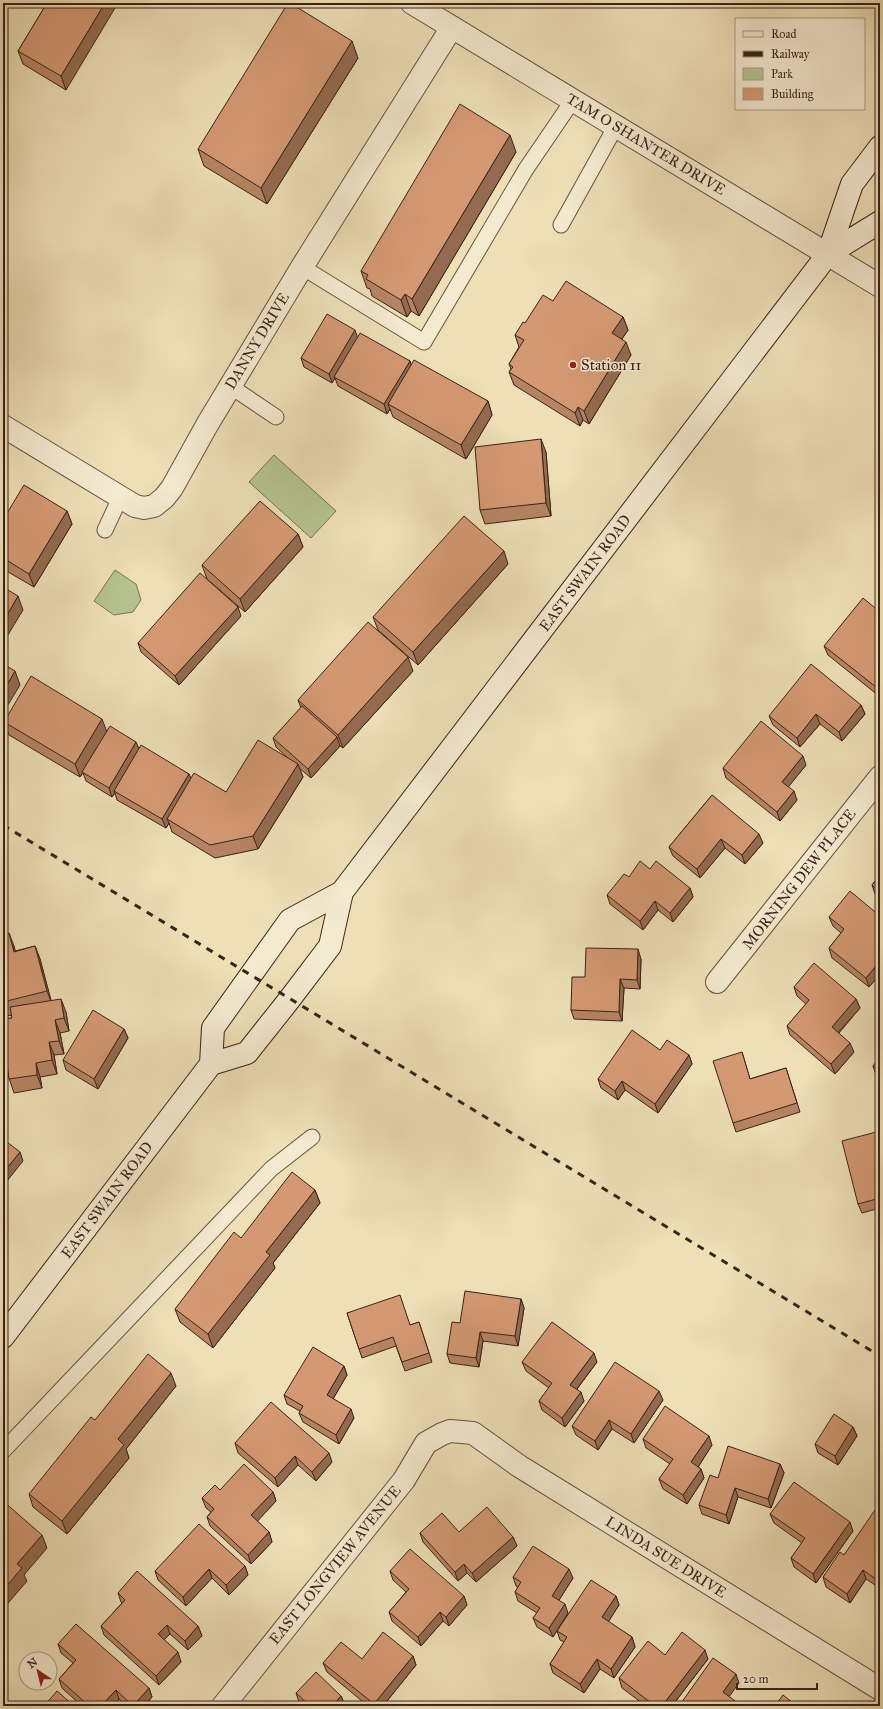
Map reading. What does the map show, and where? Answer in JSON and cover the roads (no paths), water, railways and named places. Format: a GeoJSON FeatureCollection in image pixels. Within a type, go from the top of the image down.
{"type":"FeatureCollection","features":[{"type":"Feature","properties":{"kind":"street","name":"TAM O SHANTER DRIVE"},"geometry":{"type":"LineString","coordinates":[[412,3],[880,286]]}},
{"type":"Feature","properties":{"kind":"street","name":"DANNY DRIVE"},"geometry":{"type":"LineString","coordinates":[[3,426],[135,506],[144,508],[154,506],[164,498],[172,488],[230,386],[302,267],[452,27]]}},
{"type":"Feature","properties":{"kind":"street","name":"EAST SWAIN ROAD"},"geometry":{"type":"LineString","coordinates":[[3,1336],[211,1064],[213,1028],[290,920],[342,892],[828,254],[852,184],[880,147]]}},
{"type":"Feature","properties":{"kind":"street","name":"EAST SWAIN ROAD"},"geometry":{"type":"LineString","coordinates":[[828,254],[880,222]]}},
{"type":"Feature","properties":{"kind":"street","name":"MORNING DEW PLACE"},"geometry":{"type":"LineString","coordinates":[[717,982],[880,777]]}},
{"type":"Feature","properties":{"kind":"street","name":"EAST SWAIN ROAD"},"geometry":{"type":"LineString","coordinates":[[211,1064],[247,1053],[289,1000],[330,946],[342,892]]}},
{"type":"Feature","properties":{"kind":"street","name":"LINDA SUE DRIVE"},"geometry":{"type":"LineString","coordinates":[[450,1431],[473,1433],[519,1466],[880,1689]]}},
{"type":"Feature","properties":{"kind":"street","name":"EAST LONGVIEW AVENUE"},"geometry":{"type":"LineString","coordinates":[[223,1706],[404,1480],[426,1443],[450,1431]]}},
{"type":"Feature","properties":{"kind":"lane"},"geometry":{"type":"LineString","coordinates":[[302,267],[424,342],[526,169],[573,100]]}},
{"type":"Feature","properties":{"kind":"lane"},"geometry":{"type":"LineString","coordinates":[[561,225],[616,126]]}},
{"type":"Feature","properties":{"kind":"lane"},"geometry":{"type":"LineString","coordinates":[[230,386],[276,417]]}},
{"type":"Feature","properties":{"kind":"lane"},"geometry":{"type":"LineString","coordinates":[[105,530],[120,498]]}},
{"type":"Feature","properties":{"kind":"lane"},"geometry":{"type":"LineString","coordinates":[[3,1451],[271,1169],[312,1137]]}},
{"type":"Feature","properties":{"kind":"railway"},"geometry":{"type":"LineString","coordinates":[[3,825],[880,1356]]}},
{"type":"Feature","properties":{"kind":"place","name":"Station 11"},"geometry":{"type":"Point","coordinates":[573,365]}}]}
